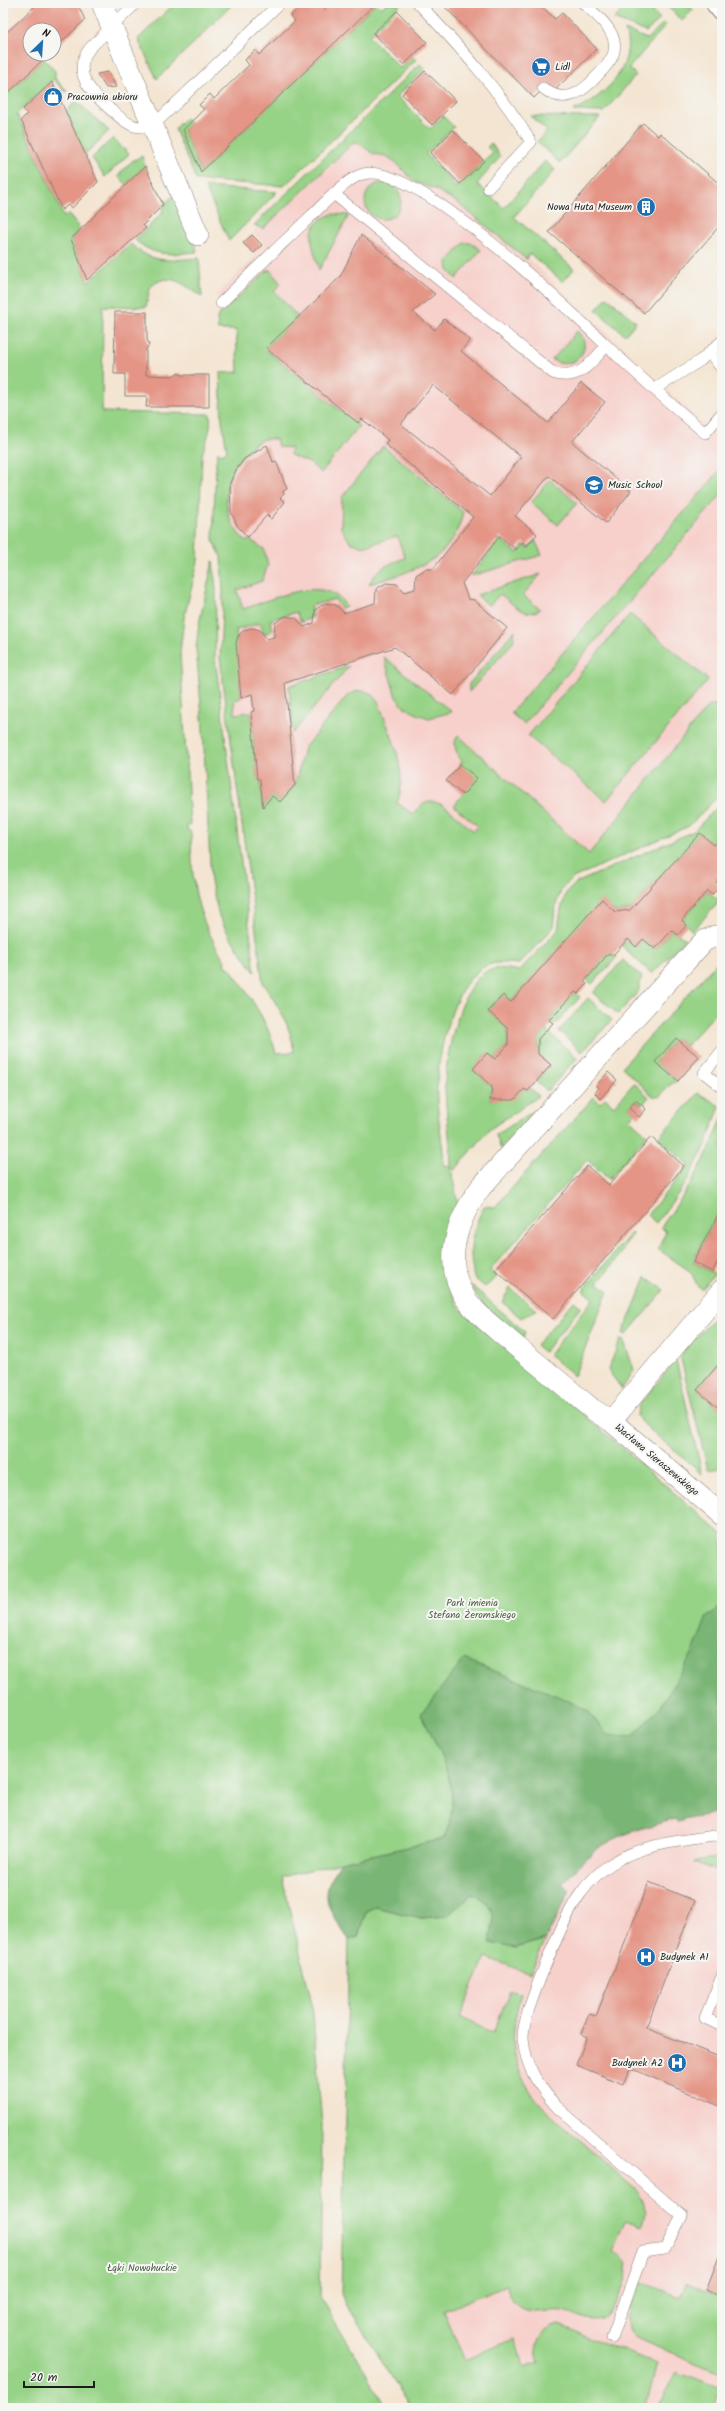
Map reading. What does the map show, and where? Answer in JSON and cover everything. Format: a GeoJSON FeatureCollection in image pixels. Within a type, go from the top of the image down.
{"type":"FeatureCollection","features":[{"type":"Feature","properties":{"kind":"main road"},"geometry":{"type":"LineString","coordinates":[[716,3],[722,9]]}},
{"type":"Feature","properties":{"kind":"street"},"geometry":{"type":"LineString","coordinates":[[102,3],[151,125],[198,235]]}},
{"type":"Feature","properties":{"kind":"street","name":"Wacława Sieroszewskiego"},"geometry":{"type":"LineString","coordinates":[[722,939],[715,936],[704,941],[481,1187],[468,1205],[457,1231],[454,1250],[456,1275],[469,1304],[481,1316],[592,1409],[611,1421],[722,1515]]}},
{"type":"Feature","properties":{"kind":"street"},"geometry":{"type":"LineString","coordinates":[[611,1421],[722,1290]]}},
{"type":"Feature","properties":{"kind":"lane"},"geometry":{"type":"LineString","coordinates":[[136,3],[87,51],[82,66],[84,80],[92,94],[124,121],[137,126],[151,125],[164,115],[280,3]]}},
{"type":"Feature","properties":{"kind":"lane"},"geometry":{"type":"LineString","coordinates":[[418,3],[447,34],[512,110],[530,142],[488,188]]}},
{"type":"Feature","properties":{"kind":"lane"},"geometry":{"type":"LineString","coordinates":[[543,88],[552,94],[562,97],[576,95],[587,87],[611,59],[614,50],[612,36],[607,27],[583,3]]}},
{"type":"Feature","properties":{"kind":"lane"},"geometry":{"type":"LineString","coordinates":[[222,303],[334,194],[362,174],[381,173],[399,180],[437,201],[477,230],[585,324],[606,346],[705,433],[722,413]]}},
{"type":"Feature","properties":{"kind":"lane"},"geometry":{"type":"LineString","coordinates":[[334,194],[553,373],[567,376],[581,372],[606,346]]}},
{"type":"Feature","properties":{"kind":"lane"},"geometry":{"type":"LineString","coordinates":[[655,389],[710,353],[722,341]]}},
{"type":"Feature","properties":{"kind":"lane"},"geometry":{"type":"LineString","coordinates":[[710,353],[722,368]]}},
{"type":"Feature","properties":{"kind":"lane"},"geometry":{"type":"LineString","coordinates":[[722,1051],[704,1073],[722,1088]]}},
{"type":"Feature","properties":{"kind":"lane"},"geometry":{"type":"LineString","coordinates":[[612,2338],[643,2252],[665,2249],[682,2216],[557,2107],[544,2092],[533,2076],[527,2056],[523,2038],[525,2022],[533,1996],[572,1907],[590,1881],[612,1863],[627,1856],[666,1844],[722,1835]]}},
{"type":"Feature","properties":{"kind":"lane"},"geometry":{"type":"LineString","coordinates":[[722,1976],[705,2018],[722,2026]]}},
{"type":"Feature","properties":{"kind":"shaded area"},"geometry":{"type":"Polygon","coordinates":[[[353,138],[381,149],[468,206],[527,257],[717,438],[722,433],[722,705],[709,705],[589,854],[294,1052],[289,1028],[271,988],[235,714],[224,555],[221,454],[229,450],[259,350],[236,330],[218,330],[217,294],[266,246],[253,232],[353,138]]]}},
{"type":"Feature","properties":{"kind":"shaded area"},"geometry":{"type":"Polygon","coordinates":[[[722,1778],[722,2408],[411,2408],[341,2295],[352,1860],[722,1778]]]}},
{"type":"Feature","properties":{"kind":"green space"},"geometry":{"type":"Polygon","coordinates":[[[175,3],[234,3],[157,79],[138,39],[175,3]]]}},
{"type":"Feature","properties":{"kind":"green space"},"geometry":{"type":"Polygon","coordinates":[[[376,3],[381,8],[387,3],[400,5],[369,36],[400,68],[412,56],[416,60],[284,186],[196,180],[175,129],[185,118],[190,123],[183,130],[201,172],[376,3]]]}},
{"type":"Feature","properties":{"kind":"green space"},"geometry":{"type":"Polygon","coordinates":[[[626,3],[645,3],[660,19],[646,32],[614,19],[628,5],[626,3]]]}},
{"type":"Feature","properties":{"kind":"green space"},"geometry":{"type":"Polygon","coordinates":[[[665,3],[687,3],[693,10],[682,21],[665,3]]]}},
{"type":"Feature","properties":{"kind":"green space"},"geometry":{"type":"Polygon","coordinates":[[[663,23],[666,25],[629,68],[636,75],[604,112],[573,111],[596,98],[616,79],[626,56],[628,43],[625,30],[647,39],[663,23]]]}},
{"type":"Feature","properties":{"kind":"green space"},"geometry":{"type":"Polygon","coordinates":[[[41,62],[47,62],[55,71],[55,78],[67,91],[66,92],[53,79],[17,114],[64,217],[68,214],[80,229],[71,239],[88,282],[131,244],[139,251],[162,260],[199,258],[202,297],[183,284],[169,279],[156,282],[150,288],[146,307],[103,306],[102,412],[210,414],[209,430],[202,455],[198,561],[184,618],[180,652],[190,825],[187,826],[187,829],[191,832],[194,885],[201,914],[207,929],[225,961],[224,965],[230,968],[251,998],[263,1019],[273,1041],[276,1053],[294,1052],[290,1033],[283,1016],[263,984],[220,658],[223,592],[221,556],[213,540],[216,462],[218,451],[221,454],[227,451],[222,421],[220,373],[238,372],[236,330],[218,330],[217,317],[269,269],[281,284],[274,291],[298,317],[265,349],[359,426],[321,473],[310,463],[290,455],[291,448],[278,447],[276,439],[263,439],[253,445],[253,447],[242,456],[234,468],[229,480],[226,493],[227,507],[231,520],[237,532],[247,542],[249,539],[264,549],[268,565],[262,581],[237,590],[243,609],[283,595],[298,591],[312,590],[325,591],[337,596],[346,606],[341,608],[335,599],[310,606],[313,617],[301,622],[296,612],[270,620],[273,630],[264,634],[260,623],[236,630],[241,698],[234,700],[235,714],[251,712],[257,779],[260,779],[263,807],[272,796],[280,802],[295,785],[304,748],[348,695],[357,691],[365,691],[372,694],[378,701],[400,764],[401,778],[397,803],[413,814],[421,806],[429,802],[437,803],[445,806],[474,831],[478,826],[454,806],[463,794],[460,764],[462,761],[455,746],[458,735],[589,854],[709,705],[722,705],[722,792],[689,826],[573,878],[561,890],[555,907],[553,928],[519,964],[490,964],[474,974],[456,1002],[444,1037],[440,1055],[437,1095],[444,1162],[442,1164],[451,1168],[458,1204],[448,1225],[443,1252],[449,1287],[459,1307],[722,1534],[722,1778],[341,1862],[282,1877],[312,2003],[322,2125],[320,2297],[387,2408],[3,2408],[3,87],[7,94],[41,62]]]}},
{"type":"Feature","properties":{"kind":"green space"},"geometry":{"type":"Polygon","coordinates":[[[420,64],[425,69],[397,96],[430,129],[443,116],[454,127],[426,154],[457,187],[493,153],[487,147],[491,143],[500,157],[477,184],[504,208],[545,161],[555,170],[514,217],[574,269],[563,282],[530,254],[526,259],[458,203],[435,189],[415,182],[394,161],[386,156],[374,154],[355,141],[263,229],[254,225],[420,64]]]}},
{"type":"Feature","properties":{"kind":"green space"},"geometry":{"type":"Polygon","coordinates":[[[76,101],[109,131],[85,154],[66,112],[76,101]]]}},
{"type":"Feature","properties":{"kind":"green space"},"geometry":{"type":"Polygon","coordinates":[[[530,116],[600,117],[560,163],[537,142],[547,131],[530,116]]]}},
{"type":"Feature","properties":{"kind":"green space"},"geometry":{"type":"Polygon","coordinates":[[[113,138],[129,154],[105,177],[92,158],[113,138]]]}},
{"type":"Feature","properties":{"kind":"green space"},"geometry":{"type":"Polygon","coordinates":[[[142,156],[145,166],[126,184],[118,176],[132,161],[142,156]]]}},
{"type":"Feature","properties":{"kind":"green space"},"geometry":{"type":"Polygon","coordinates":[[[387,183],[396,188],[400,194],[400,208],[396,214],[387,219],[379,219],[370,214],[366,208],[365,197],[370,188],[376,184],[387,183]]]}},
{"type":"Feature","properties":{"kind":"green space"},"geometry":{"type":"Polygon","coordinates":[[[205,187],[277,192],[229,241],[205,187]]]}},
{"type":"Feature","properties":{"kind":"green space"},"geometry":{"type":"Polygon","coordinates":[[[174,195],[193,237],[197,252],[164,254],[150,250],[135,240],[163,212],[163,205],[174,195]]]}},
{"type":"Feature","properties":{"kind":"green space"},"geometry":{"type":"Polygon","coordinates":[[[333,214],[349,215],[319,270],[312,244],[313,230],[316,223],[333,214]]]}},
{"type":"Feature","properties":{"kind":"green space"},"geometry":{"type":"Polygon","coordinates":[[[464,243],[471,243],[481,250],[456,279],[448,270],[447,262],[464,243]]]}},
{"type":"Feature","properties":{"kind":"green space"},"geometry":{"type":"Polygon","coordinates":[[[607,297],[636,322],[625,335],[596,310],[607,297]]]}},
{"type":"Feature","properties":{"kind":"green space"},"geometry":{"type":"Polygon","coordinates":[[[577,331],[582,337],[584,344],[583,351],[580,356],[575,361],[568,363],[560,363],[552,360],[577,331]]]}},
{"type":"Feature","properties":{"kind":"green space"},"geometry":{"type":"Polygon","coordinates":[[[383,446],[463,512],[458,529],[450,543],[440,553],[415,569],[369,584],[379,570],[393,562],[405,558],[397,536],[363,547],[350,542],[341,528],[342,497],[383,446]]]}},
{"type":"Feature","properties":{"kind":"green space"},"geometry":{"type":"Polygon","coordinates":[[[722,468],[722,494],[524,724],[511,713],[722,468]]]}},
{"type":"Feature","properties":{"kind":"green space"},"geometry":{"type":"Polygon","coordinates":[[[550,480],[577,503],[558,525],[531,502],[550,480]]]}},
{"type":"Feature","properties":{"kind":"green space"},"geometry":{"type":"Polygon","coordinates":[[[500,539],[517,553],[524,545],[528,548],[535,540],[542,555],[471,576],[500,539]]]}},
{"type":"Feature","properties":{"kind":"green space"},"geometry":{"type":"Polygon","coordinates":[[[213,561],[216,590],[215,657],[255,972],[230,937],[219,916],[211,882],[203,728],[196,648],[199,624],[213,561]]]}},
{"type":"Feature","properties":{"kind":"green space"},"geometry":{"type":"Polygon","coordinates":[[[541,574],[523,595],[540,609],[534,612],[518,609],[500,594],[489,606],[477,595],[541,574]]]}},
{"type":"Feature","properties":{"kind":"green space"},"geometry":{"type":"Polygon","coordinates":[[[630,614],[708,680],[606,801],[528,736],[630,614]]]}},
{"type":"Feature","properties":{"kind":"green space"},"geometry":{"type":"Polygon","coordinates":[[[515,630],[513,642],[469,692],[469,684],[515,630]]]}},
{"type":"Feature","properties":{"kind":"green space"},"geometry":{"type":"Polygon","coordinates":[[[384,657],[452,712],[429,718],[404,707],[396,697],[384,657]]]}},
{"type":"Feature","properties":{"kind":"green space"},"geometry":{"type":"Polygon","coordinates":[[[349,666],[293,733],[289,686],[349,666]]]}},
{"type":"Feature","properties":{"kind":"green space"},"geometry":{"type":"Polygon","coordinates":[[[722,802],[722,836],[714,845],[700,833],[630,910],[615,912],[602,900],[511,1002],[503,995],[488,1011],[508,1029],[508,1045],[495,1059],[487,1053],[473,1069],[492,1087],[490,1100],[512,1098],[524,1089],[528,1091],[530,1088],[539,1096],[490,1129],[455,1170],[451,1168],[445,1077],[454,1028],[466,996],[473,984],[481,975],[490,970],[504,969],[519,971],[558,930],[561,909],[566,893],[576,883],[694,831],[722,802]]]}},
{"type":"Feature","properties":{"kind":"green space"},"geometry":{"type":"Polygon","coordinates":[[[707,891],[720,901],[692,931],[682,920],[707,891]]]}},
{"type":"Feature","properties":{"kind":"green space"},"geometry":{"type":"Polygon","coordinates":[[[672,930],[685,939],[652,974],[622,946],[628,939],[636,947],[643,939],[655,949],[672,930]]]}},
{"type":"Feature","properties":{"kind":"green space"},"geometry":{"type":"Polygon","coordinates":[[[609,953],[617,957],[592,984],[586,979],[609,953]]]}},
{"type":"Feature","properties":{"kind":"green space"},"geometry":{"type":"Polygon","coordinates":[[[722,957],[722,1006],[686,1046],[676,1038],[655,1062],[678,1081],[671,1084],[659,1097],[653,1096],[622,1067],[722,957]]]}},
{"type":"Feature","properties":{"kind":"green space"},"geometry":{"type":"Polygon","coordinates":[[[623,960],[642,977],[638,992],[618,1014],[593,993],[623,960]]]}},
{"type":"Feature","properties":{"kind":"green space"},"geometry":{"type":"Polygon","coordinates":[[[575,992],[580,997],[555,1025],[549,1020],[575,992]]]}},
{"type":"Feature","properties":{"kind":"green space"},"geometry":{"type":"Polygon","coordinates":[[[588,998],[612,1020],[582,1052],[559,1031],[588,998]]]}},
{"type":"Feature","properties":{"kind":"green space"},"geometry":{"type":"Polygon","coordinates":[[[546,1030],[577,1058],[547,1091],[536,1082],[550,1065],[538,1054],[538,1039],[546,1030]]]}},
{"type":"Feature","properties":{"kind":"green space"},"geometry":{"type":"Polygon","coordinates":[[[634,1083],[649,1097],[642,1105],[636,1100],[629,1107],[635,1113],[629,1119],[647,1135],[609,1179],[587,1160],[490,1270],[497,1277],[485,1287],[474,1278],[471,1258],[472,1241],[476,1224],[484,1206],[495,1207],[594,1097],[600,1103],[605,1098],[614,1106],[634,1083]]]}},
{"type":"Feature","properties":{"kind":"green space"},"geometry":{"type":"Polygon","coordinates":[[[698,1093],[720,1106],[705,1147],[684,1186],[656,1223],[647,1215],[689,1165],[658,1138],[698,1093]]]}},
{"type":"Feature","properties":{"kind":"green space"},"geometry":{"type":"Polygon","coordinates":[[[535,1110],[501,1149],[496,1135],[535,1110]]]}},
{"type":"Feature","properties":{"kind":"green space"},"geometry":{"type":"Polygon","coordinates":[[[722,1118],[722,1207],[693,1262],[715,1274],[702,1289],[697,1285],[691,1272],[658,1249],[666,1232],[661,1227],[680,1201],[696,1175],[710,1148],[722,1118]]]}},
{"type":"Feature","properties":{"kind":"green space"},"geometry":{"type":"Polygon","coordinates":[[[631,1233],[633,1235],[622,1248],[624,1250],[598,1283],[608,1291],[574,1376],[549,1355],[593,1299],[583,1290],[631,1233]]]}},
{"type":"Feature","properties":{"kind":"green space"},"geometry":{"type":"Polygon","coordinates":[[[646,1277],[664,1290],[626,1335],[623,1333],[646,1277]]]}},
{"type":"Feature","properties":{"kind":"green space"},"geometry":{"type":"Polygon","coordinates":[[[471,1285],[525,1332],[522,1340],[487,1309],[475,1294],[471,1285]]]}},
{"type":"Feature","properties":{"kind":"green space"},"geometry":{"type":"Polygon","coordinates":[[[510,1288],[536,1310],[521,1318],[502,1302],[510,1288]]]}},
{"type":"Feature","properties":{"kind":"green space"},"geometry":{"type":"Polygon","coordinates":[[[574,1301],[581,1307],[544,1352],[536,1345],[574,1301]]]}},
{"type":"Feature","properties":{"kind":"green space"},"geometry":{"type":"Polygon","coordinates":[[[722,1309],[722,1360],[697,1390],[722,1411],[722,1459],[719,1464],[722,1468],[708,1470],[680,1355],[722,1309]]]}},
{"type":"Feature","properties":{"kind":"green space"},"geometry":{"type":"Polygon","coordinates":[[[620,1340],[624,1341],[634,1370],[622,1389],[608,1370],[620,1340]]]}},
{"type":"Feature","properties":{"kind":"green space"},"geometry":{"type":"Polygon","coordinates":[[[676,1360],[702,1474],[640,1421],[637,1415],[639,1405],[676,1360]]]}},
{"type":"Feature","properties":{"kind":"green space"},"geometry":{"type":"Polygon","coordinates":[[[722,1606],[722,1812],[683,1819],[683,1821],[677,1822],[676,1819],[632,1832],[601,1846],[584,1860],[562,1884],[570,1890],[546,1939],[515,1948],[490,1943],[492,1913],[486,1903],[472,1894],[447,1916],[421,1918],[375,1907],[366,1911],[358,1937],[349,1940],[335,1919],[328,1902],[327,1893],[333,1874],[341,1862],[443,1839],[449,1823],[452,1807],[451,1791],[448,1775],[436,1743],[421,1714],[464,1659],[565,1699],[588,1711],[607,1735],[632,1737],[661,1706],[692,1654],[707,1617],[722,1606]]]}},
{"type":"Feature","properties":{"kind":"green space"},"geometry":{"type":"Polygon","coordinates":[[[722,1857],[722,1885],[717,1883],[721,1873],[694,1862],[722,1857]]]}},
{"type":"Feature","properties":{"kind":"green space"},"geometry":{"type":"Polygon","coordinates":[[[471,1894],[485,1900],[515,1948],[546,1939],[530,1974],[486,1957],[459,2017],[493,2033],[510,1991],[521,1993],[514,2025],[513,2040],[518,2066],[523,2079],[542,2106],[636,2190],[644,2203],[645,2212],[641,2226],[625,2220],[613,2251],[625,2261],[627,2272],[623,2287],[615,2304],[606,2316],[601,2319],[586,2319],[562,2311],[529,2312],[520,2308],[515,2303],[506,2285],[444,2311],[465,2360],[513,2339],[526,2368],[539,2363],[536,2350],[542,2334],[552,2327],[559,2325],[657,2364],[645,2408],[411,2408],[341,2295],[349,1940],[358,1937],[366,1911],[375,1906],[421,1918],[447,1916],[471,1894]]]}},
{"type":"Feature","properties":{"kind":"green space"},"geometry":{"type":"Polygon","coordinates":[[[641,2282],[680,2297],[686,2283],[722,2298],[722,2374],[634,2337],[630,2331],[628,2318],[633,2297],[638,2284],[641,2282]]]}},
{"type":"Feature","properties":{"kind":"green space"},"geometry":{"type":"Polygon","coordinates":[[[677,2372],[720,2389],[712,2408],[658,2408],[677,2372]]]}},
{"type":"Feature","properties":{"kind":"building"},"geometry":{"type":"Polygon","coordinates":[[[31,3],[77,3],[85,20],[62,42],[62,22],[22,22],[22,62],[41,62],[7,94],[3,87],[3,31],[5,34],[34,7],[31,3]]]}},
{"type":"Feature","properties":{"kind":"building"},"geometry":{"type":"Polygon","coordinates":[[[313,3],[317,3],[324,10],[331,3],[376,3],[201,172],[183,130],[204,109],[199,105],[210,94],[214,99],[249,65],[245,60],[255,50],[259,55],[295,21],[290,16],[300,6],[305,11],[313,3]]]}},
{"type":"Feature","properties":{"kind":"building","name":"Lidl"},"geometry":{"type":"Polygon","coordinates":[[[441,3],[538,3],[555,19],[562,13],[597,49],[554,91],[548,84],[534,98],[441,3]]]}},
{"type":"Feature","properties":{"kind":"building"},"geometry":{"type":"Polygon","coordinates":[[[397,11],[427,42],[404,65],[373,33],[397,11]]]}},
{"type":"Feature","properties":{"kind":"building"},"geometry":{"type":"Polygon","coordinates":[[[425,71],[456,101],[432,125],[402,94],[425,71]]]}},
{"type":"Feature","properties":{"kind":"building"},"geometry":{"type":"Polygon","coordinates":[[[108,72],[116,87],[106,88],[97,74],[108,72]]]}},
{"type":"Feature","properties":{"kind":"building"},"geometry":{"type":"Polygon","coordinates":[[[52,82],[98,182],[72,208],[68,205],[62,210],[21,120],[27,114],[23,109],[52,82]]]}},
{"type":"Feature","properties":{"kind":"building","name":"Nowa Huta Museum"},"geometry":{"type":"Polygon","coordinates":[[[643,123],[658,136],[660,133],[722,186],[722,223],[644,313],[549,232],[643,123]]]}},
{"type":"Feature","properties":{"kind":"building"},"geometry":{"type":"Polygon","coordinates":[[[453,130],[484,161],[460,184],[430,153],[453,130]]]}},
{"type":"Feature","properties":{"kind":"building"},"geometry":{"type":"Polygon","coordinates":[[[145,166],[163,205],[143,225],[146,228],[87,280],[71,239],[145,166]]]}},
{"type":"Feature","properties":{"kind":"building"},"geometry":{"type":"Polygon","coordinates":[[[252,235],[262,245],[254,253],[243,243],[252,235]]]}},
{"type":"Feature","properties":{"kind":"building"},"geometry":{"type":"Polygon","coordinates":[[[361,235],[435,294],[413,312],[435,330],[444,319],[470,340],[461,351],[548,423],[581,383],[605,402],[572,442],[631,491],[606,523],[549,476],[515,516],[537,534],[527,546],[523,542],[516,550],[500,536],[462,583],[468,599],[474,600],[507,628],[453,695],[395,647],[285,683],[295,785],[280,802],[272,796],[263,807],[260,779],[257,779],[251,712],[254,711],[252,694],[241,698],[236,643],[238,636],[244,630],[252,628],[260,630],[267,639],[274,637],[275,623],[285,616],[296,618],[304,627],[314,623],[315,610],[325,603],[336,605],[344,613],[375,603],[376,589],[386,583],[397,584],[405,592],[415,589],[416,575],[426,569],[433,569],[473,517],[385,444],[388,440],[375,429],[362,419],[358,423],[266,348],[340,277],[361,235]],[[433,385],[401,424],[490,496],[521,457],[433,385]]]}},
{"type":"Feature","properties":{"kind":"building"},"geometry":{"type":"Polygon","coordinates":[[[115,312],[147,312],[147,339],[149,345],[146,349],[146,375],[172,376],[178,373],[182,375],[209,375],[209,407],[146,407],[147,396],[125,396],[125,374],[114,374],[115,312]]]}},
{"type":"Feature","properties":{"kind":"building"},"geometry":{"type":"Polygon","coordinates":[[[267,445],[273,462],[276,461],[287,489],[283,491],[284,494],[280,498],[285,502],[271,519],[267,515],[248,537],[238,527],[231,512],[230,483],[236,470],[244,459],[267,445]]]}},
{"type":"Feature","properties":{"kind":"building"},"geometry":{"type":"Polygon","coordinates":[[[460,764],[477,778],[463,795],[446,781],[460,764]]]}},
{"type":"Feature","properties":{"kind":"building"},"geometry":{"type":"Polygon","coordinates":[[[700,833],[714,845],[722,836],[722,875],[716,882],[720,886],[712,895],[707,891],[682,920],[687,925],[678,935],[672,930],[655,949],[643,939],[636,947],[628,939],[612,956],[609,953],[584,982],[587,984],[583,989],[578,994],[575,992],[549,1020],[553,1023],[538,1039],[538,1054],[551,1065],[528,1091],[524,1089],[514,1100],[490,1100],[492,1087],[473,1069],[487,1053],[495,1059],[508,1045],[508,1029],[488,1011],[503,995],[511,1002],[602,899],[615,912],[630,910],[700,833]]]}},
{"type":"Feature","properties":{"kind":"building"},"geometry":{"type":"Polygon","coordinates":[[[676,1038],[699,1057],[678,1081],[655,1062],[676,1038]]]}},
{"type":"Feature","properties":{"kind":"building"},"geometry":{"type":"Polygon","coordinates":[[[608,1072],[617,1080],[600,1099],[595,1093],[599,1088],[596,1086],[608,1072]]]}},
{"type":"Feature","properties":{"kind":"building"},"geometry":{"type":"Polygon","coordinates":[[[636,1100],[646,1109],[639,1117],[629,1108],[636,1100]]]}},
{"type":"Feature","properties":{"kind":"building"},"geometry":{"type":"Polygon","coordinates":[[[651,1137],[684,1166],[553,1319],[495,1270],[587,1166],[609,1185],[651,1137]]]}},
{"type":"Feature","properties":{"kind":"building"},"geometry":{"type":"Polygon","coordinates":[[[722,1207],[722,1254],[712,1272],[693,1262],[722,1207]]]}},
{"type":"Feature","properties":{"kind":"building"},"geometry":{"type":"Polygon","coordinates":[[[722,1360],[722,1411],[697,1390],[722,1360]]]}},
{"type":"Feature","properties":{"kind":"building","name":"Budynek A1"},"geometry":{"type":"Polygon","coordinates":[[[649,1882],[695,1901],[646,2028],[722,2058],[722,2107],[630,2068],[623,2084],[576,2065],[587,2037],[581,2034],[589,2014],[596,2016],[649,1882]]]}},
{"type":"Feature","properties":{"kind":"building"},"geometry":{"type":"Polygon","coordinates":[[[722,2249],[722,2297],[706,2290],[722,2249]]]}},
{"type":"Feature","properties":{"kind":"place","name":"Lidl"},"geometry":{"type":"Point","coordinates":[541,67]}},
{"type":"Feature","properties":{"kind":"place","name":"Pracownia ubioru"},"geometry":{"type":"Point","coordinates":[53,97]}},
{"type":"Feature","properties":{"kind":"place","name":"Nowa Huta Museum"},"geometry":{"type":"Point","coordinates":[646,207]}},
{"type":"Feature","properties":{"kind":"place","name":"Music School"},"geometry":{"type":"Point","coordinates":[594,485]}},
{"type":"Feature","properties":{"kind":"place","name":"Budynek A1"},"geometry":{"type":"Point","coordinates":[646,1957]}},
{"type":"Feature","properties":{"kind":"place","name":"Budynek A2"},"geometry":{"type":"Point","coordinates":[677,2063]}},
{"type":"Feature","properties":{"kind":"park label","name":"Park imienia Stefana Żeromskiego"},"geometry":{"type":"Point","coordinates":[472,1608]}},
{"type":"Feature","properties":{"kind":"park label","name":"Łąki Nowohuckie"},"geometry":{"type":"Point","coordinates":[142,2268]}}]}
